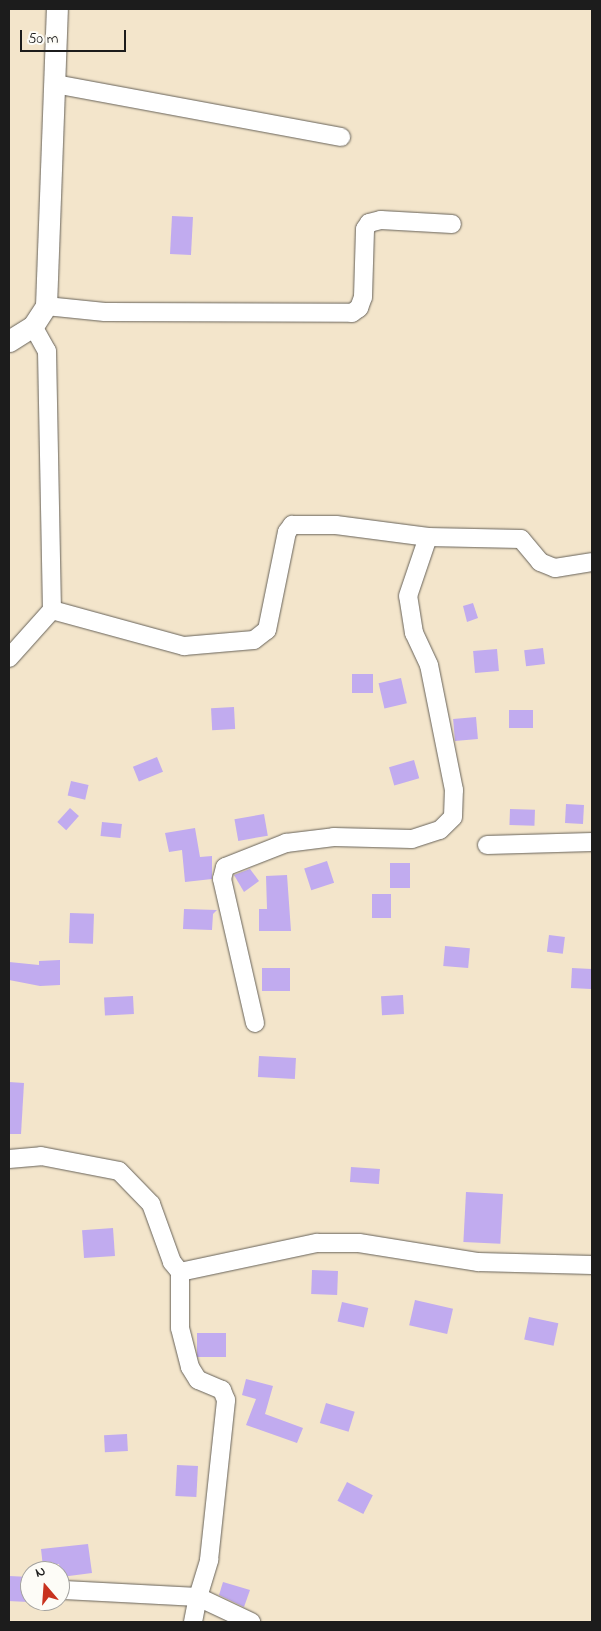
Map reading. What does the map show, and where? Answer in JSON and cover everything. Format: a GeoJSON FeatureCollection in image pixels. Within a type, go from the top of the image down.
{"type":"FeatureCollection","features":[{"type":"Feature","properties":{"kind":"street"},"geometry":{"type":"LineString","coordinates":[[9,341],[33,326],[46,306],[57,9]]}},
{"type":"Feature","properties":{"kind":"street"},"geometry":{"type":"LineString","coordinates":[[55,84],[341,137]]}},
{"type":"Feature","properties":{"kind":"street"},"geometry":{"type":"LineString","coordinates":[[46,306],[105,312],[352,313],[359,308],[363,296],[366,229],[369,223],[381,220],[452,224]]}},
{"type":"Feature","properties":{"kind":"street"},"geometry":{"type":"LineString","coordinates":[[9,658],[52,610],[47,351],[33,326]]}},
{"type":"Feature","properties":{"kind":"street"},"geometry":{"type":"LineString","coordinates":[[52,610],[184,646],[254,640],[267,630],[287,532],[292,525],[336,525],[428,537],[521,539],[540,562],[555,568],[592,562]]}},
{"type":"Feature","properties":{"kind":"street"},"geometry":{"type":"LineString","coordinates":[[255,1023],[222,879],[225,867],[286,843],[334,837],[412,839],[440,830],[453,817],[454,790],[429,665],[414,632],[408,596],[428,537]]}},
{"type":"Feature","properties":{"kind":"street"},"geometry":{"type":"LineString","coordinates":[[487,845],[592,842]]}},
{"type":"Feature","properties":{"kind":"street"},"geometry":{"type":"LineString","coordinates":[[9,1159],[41,1156],[119,1171],[150,1204],[172,1262],[180,1272],[180,1328],[190,1367],[198,1380],[222,1390],[226,1400],[209,1560],[193,1622]]}},
{"type":"Feature","properties":{"kind":"street"},"geometry":{"type":"LineString","coordinates":[[180,1272],[317,1243],[359,1243],[478,1262],[592,1265]]}},
{"type":"Feature","properties":{"kind":"street"},"geometry":{"type":"LineString","coordinates":[[70,1590],[198,1597],[250,1622]]}},
{"type":"Feature","properties":{"kind":"building"},"geometry":{"type":"Polygon","coordinates":[[[172,216],[193,217],[191,255],[170,254],[172,216]]]}},
{"type":"Feature","properties":{"kind":"building"},"geometry":{"type":"Polygon","coordinates":[[[473,603],[478,618],[467,622],[463,606],[473,603]]]}},
{"type":"Feature","properties":{"kind":"building"},"geometry":{"type":"Polygon","coordinates":[[[543,648],[545,664],[526,666],[524,650],[543,648]]]}},
{"type":"Feature","properties":{"kind":"building"},"geometry":{"type":"Polygon","coordinates":[[[497,649],[499,671],[475,673],[473,651],[497,649]]]}},
{"type":"Feature","properties":{"kind":"building"},"geometry":{"type":"Polygon","coordinates":[[[352,674],[373,674],[373,693],[352,693],[352,674]]]}},
{"type":"Feature","properties":{"kind":"building"},"geometry":{"type":"Polygon","coordinates":[[[401,678],[407,703],[384,709],[379,683],[401,678]]]}},
{"type":"Feature","properties":{"kind":"building"},"geometry":{"type":"Polygon","coordinates":[[[234,707],[235,729],[212,730],[211,708],[234,707]]]}},
{"type":"Feature","properties":{"kind":"building"},"geometry":{"type":"Polygon","coordinates":[[[509,710],[533,710],[533,728],[509,728],[509,710]]]}},
{"type":"Feature","properties":{"kind":"building"},"geometry":{"type":"Polygon","coordinates":[[[476,717],[478,739],[455,741],[453,719],[476,717]]]}},
{"type":"Feature","properties":{"kind":"building"},"geometry":{"type":"Polygon","coordinates":[[[157,757],[163,772],[139,782],[133,767],[157,757]]]}},
{"type":"Feature","properties":{"kind":"building"},"geometry":{"type":"Polygon","coordinates":[[[414,760],[419,778],[394,785],[389,767],[414,760]]]}},
{"type":"Feature","properties":{"kind":"building"},"geometry":{"type":"Polygon","coordinates":[[[71,781],[89,785],[85,800],[68,796],[71,781]]]}},
{"type":"Feature","properties":{"kind":"building"},"geometry":{"type":"Polygon","coordinates":[[[566,804],[584,805],[583,824],[565,823],[566,804]]]}},
{"type":"Feature","properties":{"kind":"building"},"geometry":{"type":"Polygon","coordinates":[[[70,808],[79,816],[66,830],[57,822],[70,808]]]}},
{"type":"Feature","properties":{"kind":"building"},"geometry":{"type":"Polygon","coordinates":[[[510,809],[535,810],[534,826],[509,825],[510,809]]]}},
{"type":"Feature","properties":{"kind":"building"},"geometry":{"type":"Polygon","coordinates":[[[264,814],[268,836],[238,841],[234,819],[264,814]]]}},
{"type":"Feature","properties":{"kind":"building"},"geometry":{"type":"Polygon","coordinates":[[[102,822],[122,824],[120,838],[101,836],[102,822]]]}},
{"type":"Feature","properties":{"kind":"building"},"geometry":{"type":"Polygon","coordinates":[[[195,828],[200,857],[212,856],[212,879],[185,882],[182,850],[169,852],[165,833],[195,828]]]}},
{"type":"Feature","properties":{"kind":"building"},"geometry":{"type":"Polygon","coordinates":[[[327,861],[334,883],[311,890],[304,868],[327,861]]]}},
{"type":"Feature","properties":{"kind":"building"},"geometry":{"type":"Polygon","coordinates":[[[390,863],[410,863],[410,888],[390,888],[390,863]]]}},
{"type":"Feature","properties":{"kind":"building"},"geometry":{"type":"Polygon","coordinates":[[[250,869],[259,881],[244,892],[234,875],[250,869]]]}},
{"type":"Feature","properties":{"kind":"building"},"geometry":{"type":"Polygon","coordinates":[[[287,875],[291,931],[259,931],[259,909],[267,909],[266,876],[287,875]]]}},
{"type":"Feature","properties":{"kind":"building"},"geometry":{"type":"Polygon","coordinates":[[[372,894],[391,894],[391,918],[372,918],[372,894]]]}},
{"type":"Feature","properties":{"kind":"building"},"geometry":{"type":"Polygon","coordinates":[[[184,909],[217,910],[213,914],[212,930],[183,929],[184,909]]]}},
{"type":"Feature","properties":{"kind":"building"},"geometry":{"type":"Polygon","coordinates":[[[70,913],[94,914],[93,944],[69,943],[70,913]]]}},
{"type":"Feature","properties":{"kind":"building"},"geometry":{"type":"Polygon","coordinates":[[[549,935],[565,937],[563,954],[547,952],[549,935]]]}},
{"type":"Feature","properties":{"kind":"building"},"geometry":{"type":"Polygon","coordinates":[[[445,946],[470,948],[468,968],[443,966],[445,946]]]}},
{"type":"Feature","properties":{"kind":"building"},"geometry":{"type":"Polygon","coordinates":[[[60,960],[60,985],[40,986],[9,980],[9,962],[39,965],[39,961],[60,960]]]}},
{"type":"Feature","properties":{"kind":"building"},"geometry":{"type":"Polygon","coordinates":[[[262,968],[290,968],[290,991],[262,991],[262,968]]]}},
{"type":"Feature","properties":{"kind":"building"},"geometry":{"type":"Polygon","coordinates":[[[572,968],[592,969],[591,989],[571,988],[572,968]]]}},
{"type":"Feature","properties":{"kind":"building"},"geometry":{"type":"Polygon","coordinates":[[[403,995],[404,1014],[382,1015],[381,996],[403,995]]]}},
{"type":"Feature","properties":{"kind":"building"},"geometry":{"type":"Polygon","coordinates":[[[133,996],[134,1014],[105,1015],[104,998],[133,996]]]}},
{"type":"Feature","properties":{"kind":"building"},"geometry":{"type":"Polygon","coordinates":[[[259,1056],[296,1058],[295,1079],[258,1077],[259,1056]]]}},
{"type":"Feature","properties":{"kind":"building"},"geometry":{"type":"Polygon","coordinates":[[[9,1082],[24,1083],[21,1134],[9,1134],[9,1082]]]}},
{"type":"Feature","properties":{"kind":"building"},"geometry":{"type":"Polygon","coordinates":[[[351,1167],[380,1169],[379,1184],[350,1182],[351,1167]]]}},
{"type":"Feature","properties":{"kind":"building"},"geometry":{"type":"Polygon","coordinates":[[[466,1192],[503,1194],[500,1244],[463,1242],[466,1192]]]}},
{"type":"Feature","properties":{"kind":"building"},"geometry":{"type":"Polygon","coordinates":[[[113,1228],[115,1256],[84,1258],[82,1230],[113,1228]]]}},
{"type":"Feature","properties":{"kind":"building"},"geometry":{"type":"Polygon","coordinates":[[[312,1270],[338,1271],[337,1295],[311,1294],[312,1270]]]}},
{"type":"Feature","properties":{"kind":"building"},"geometry":{"type":"Polygon","coordinates":[[[415,1300],[453,1309],[447,1334],[409,1325],[415,1300]]]}},
{"type":"Feature","properties":{"kind":"building"},"geometry":{"type":"Polygon","coordinates":[[[342,1302],[368,1308],[364,1328],[338,1321],[342,1302]]]}},
{"type":"Feature","properties":{"kind":"building"},"geometry":{"type":"Polygon","coordinates":[[[529,1317],[558,1323],[554,1346],[524,1339],[529,1317]]]}},
{"type":"Feature","properties":{"kind":"building"},"geometry":{"type":"Polygon","coordinates":[[[197,1333],[226,1333],[226,1357],[197,1357],[197,1333]]]}},
{"type":"Feature","properties":{"kind":"building"},"geometry":{"type":"Polygon","coordinates":[[[246,1379],[273,1386],[265,1414],[303,1428],[297,1443],[246,1425],[256,1399],[242,1395],[246,1379]]]}},
{"type":"Feature","properties":{"kind":"building"},"geometry":{"type":"Polygon","coordinates":[[[326,1403],[355,1412],[349,1432],[320,1423],[326,1403]]]}},
{"type":"Feature","properties":{"kind":"building"},"geometry":{"type":"Polygon","coordinates":[[[127,1434],[128,1451],[105,1452],[104,1435],[127,1434]]]}},
{"type":"Feature","properties":{"kind":"building"},"geometry":{"type":"Polygon","coordinates":[[[177,1465],[198,1466],[196,1497],[175,1496],[177,1465]]]}},
{"type":"Feature","properties":{"kind":"building"},"geometry":{"type":"Polygon","coordinates":[[[347,1482],[373,1495],[363,1514],[337,1501],[347,1482]]]}},
{"type":"Feature","properties":{"kind":"building"},"geometry":{"type":"Polygon","coordinates":[[[88,1544],[92,1573],[70,1576],[70,1561],[42,1561],[41,1549],[88,1544]]]}},
{"type":"Feature","properties":{"kind":"building"},"geometry":{"type":"Polygon","coordinates":[[[9,1576],[20,1577],[20,1602],[9,1601],[9,1576]]]}},
{"type":"Feature","properties":{"kind":"building"},"geometry":{"type":"Polygon","coordinates":[[[223,1582],[250,1590],[244,1607],[219,1595],[223,1582]]]}}]}
